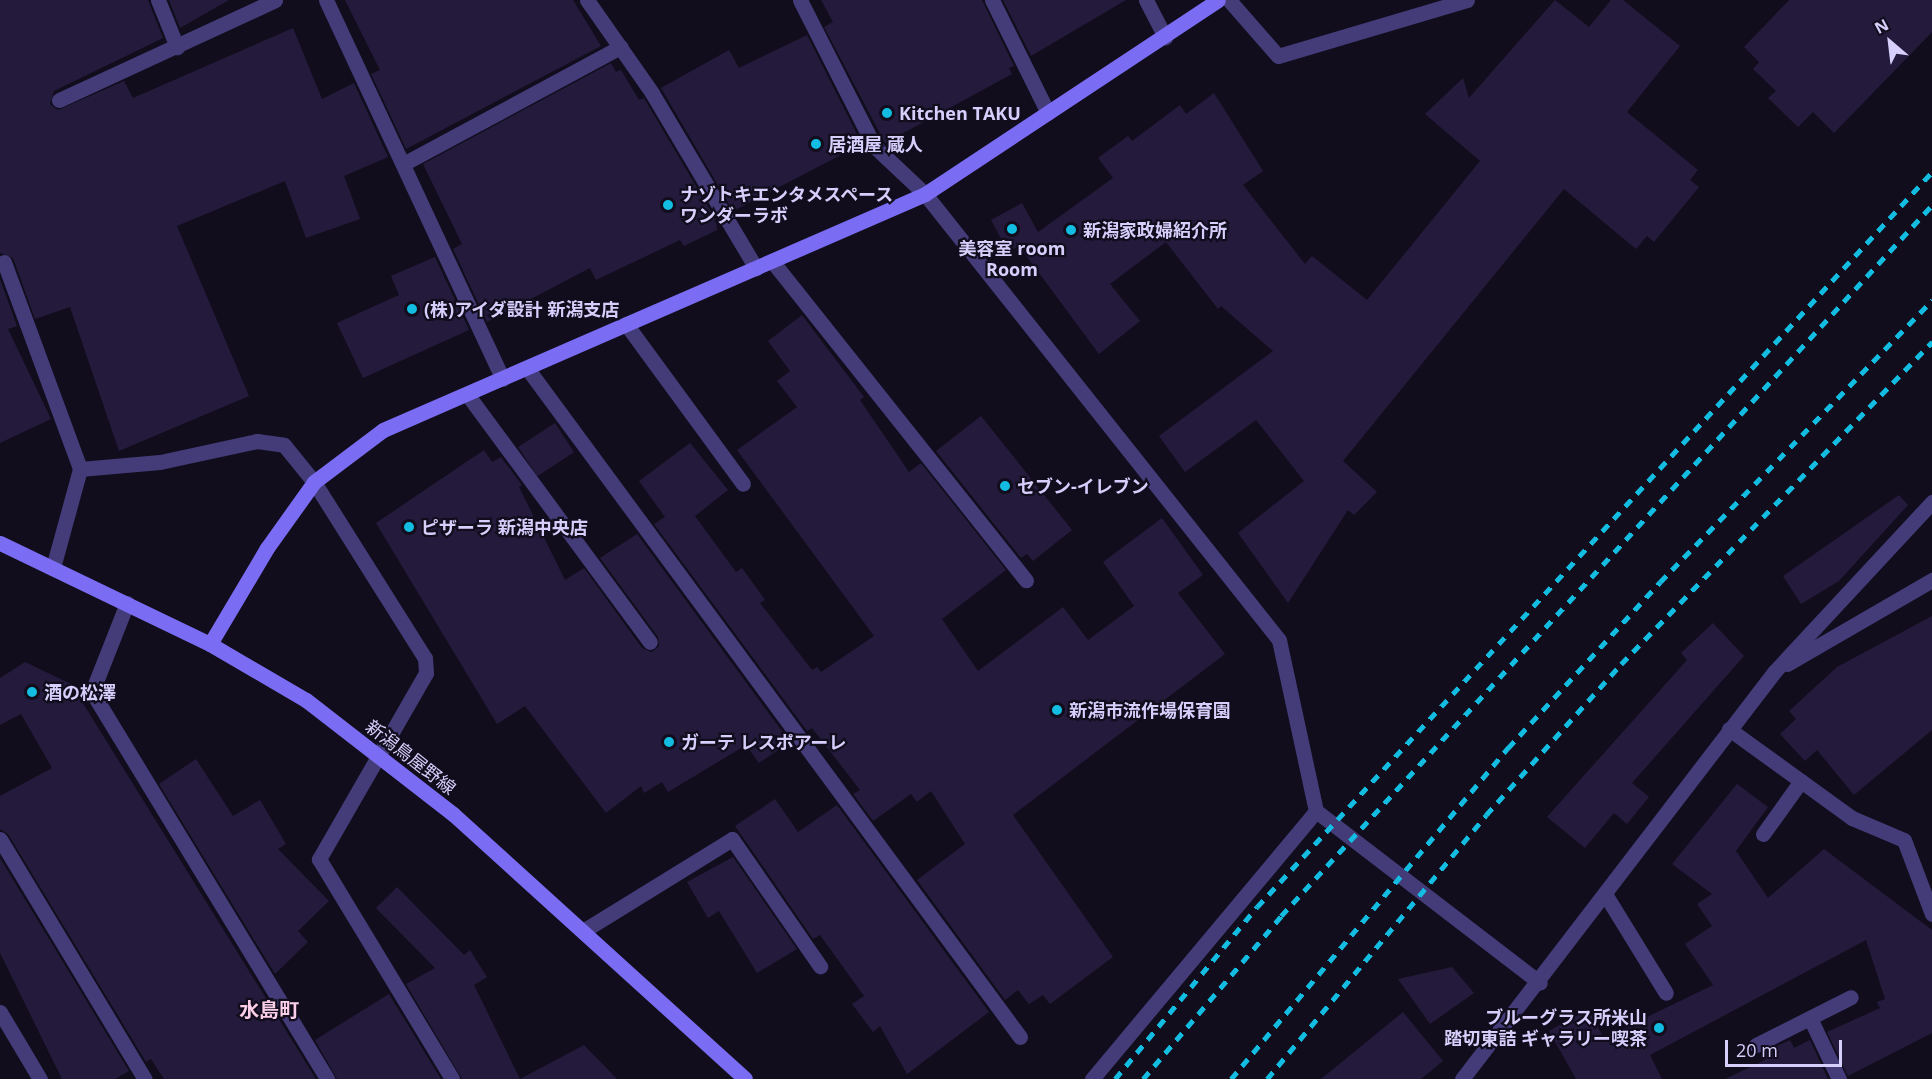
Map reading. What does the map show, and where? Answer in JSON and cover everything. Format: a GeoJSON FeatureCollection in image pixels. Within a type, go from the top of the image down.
{"type":"FeatureCollection","features":[{"type":"Feature","properties":{"kind":"street"},"geometry":{"type":"LineString","coordinates":[[158,0],[177,47]]}},
{"type":"Feature","properties":{"kind":"street"},"geometry":{"type":"LineString","coordinates":[[59,100],[275,0]]}},
{"type":"Feature","properties":{"kind":"street"},"geometry":{"type":"LineString","coordinates":[[327,0],[503,379]]}},
{"type":"Feature","properties":{"kind":"street"},"geometry":{"type":"LineString","coordinates":[[587,0],[652,93],[756,268]]}},
{"type":"Feature","properties":{"kind":"street"},"geometry":{"type":"LineString","coordinates":[[800,0],[873,146],[925,194],[1279,640],[1316,811],[1540,983]]}},
{"type":"Feature","properties":{"kind":"street"},"geometry":{"type":"LineString","coordinates":[[992,0],[1048,113]]}},
{"type":"Feature","properties":{"kind":"street"},"geometry":{"type":"LineString","coordinates":[[1146,0],[1165,37]]}},
{"type":"Feature","properties":{"kind":"street"},"geometry":{"type":"LineString","coordinates":[[210,644],[267,548],[314,482],[383,430],[925,194],[1218,0]]}},
{"type":"Feature","properties":{"kind":"street"},"geometry":{"type":"LineString","coordinates":[[1229,0],[1278,56],[1467,0]]}},
{"type":"Feature","properties":{"kind":"street"},"geometry":{"type":"LineString","coordinates":[[403,164],[620,48]]}},
{"type":"Feature","properties":{"kind":"street"},"geometry":{"type":"LineString","coordinates":[[772,261],[1026,580]]}},
{"type":"Feature","properties":{"kind":"street"},"geometry":{"type":"LineString","coordinates":[[4,262],[80,469],[53,568]]}},
{"type":"Feature","properties":{"kind":"street"},"geometry":{"type":"LineString","coordinates":[[626,324],[743,484]]}},
{"type":"Feature","properties":{"kind":"street"},"geometry":{"type":"LineString","coordinates":[[527,368],[1020,1037]]}},
{"type":"Feature","properties":{"kind":"street"},"geometry":{"type":"LineString","coordinates":[[467,394],[650,642]]}},
{"type":"Feature","properties":{"kind":"street"},"geometry":{"type":"LineString","coordinates":[[80,469],[160,462],[257,441],[284,445],[314,482],[425,658],[426,672],[319,859],[452,1079]]}},
{"type":"Feature","properties":{"kind":"street"},"geometry":{"type":"LineString","coordinates":[[1462,1079],[1540,983],[1729,729],[1775,671],[1932,502]]}},
{"type":"Feature","properties":{"kind":"street","name":"新潟鳥屋野線"},"geometry":{"type":"LineString","coordinates":[[0,543],[210,644],[306,700],[453,814],[744,1079]]}},
{"type":"Feature","properties":{"kind":"street"},"geometry":{"type":"LineString","coordinates":[[1775,671],[1932,580]]}},
{"type":"Feature","properties":{"kind":"street"},"geometry":{"type":"LineString","coordinates":[[127,603],[92,692],[327,1079]]}},
{"type":"Feature","properties":{"kind":"street"},"geometry":{"type":"LineString","coordinates":[[1729,729],[1852,818],[1904,840],[1932,914]]}},
{"type":"Feature","properties":{"kind":"street"},"geometry":{"type":"LineString","coordinates":[[1763,834],[1801,781]]}},
{"type":"Feature","properties":{"kind":"street"},"geometry":{"type":"LineString","coordinates":[[1092,1079],[1316,811]]}},
{"type":"Feature","properties":{"kind":"street"},"geometry":{"type":"LineString","coordinates":[[0,839],[145,1079]]}},
{"type":"Feature","properties":{"kind":"street"},"geometry":{"type":"LineString","coordinates":[[583,931],[732,839],[820,966]]}},
{"type":"Feature","properties":{"kind":"street"},"geometry":{"type":"LineString","coordinates":[[1605,894],[1666,993]]}},
{"type":"Feature","properties":{"kind":"street"},"geometry":{"type":"LineString","coordinates":[[1756,1045],[1851,997]]}},
{"type":"Feature","properties":{"kind":"street"},"geometry":{"type":"LineString","coordinates":[[0,1011],[40,1079]]}},
{"type":"Feature","properties":{"kind":"street"},"geometry":{"type":"LineString","coordinates":[[1810,1018],[1839,1079]]}},
{"type":"Feature","properties":{"kind":"building"},"geometry":{"type":"Polygon","coordinates":[[[0,0],[148,0],[163,38],[54,91],[50,104],[58,110],[124,81],[133,98],[293,28],[322,99],[354,83],[388,157],[344,176],[360,219],[306,238],[285,181],[177,226],[249,396],[119,451],[70,307],[35,319],[13,258],[0,253],[0,0]]]}},
{"type":"Feature","properties":{"kind":"building"},"geometry":{"type":"Polygon","coordinates":[[[169,0],[229,0],[180,28],[169,0]]]}},
{"type":"Feature","properties":{"kind":"building"},"geometry":{"type":"Polygon","coordinates":[[[345,0],[573,0],[601,46],[406,149],[371,74],[380,70],[345,0]]]}},
{"type":"Feature","properties":{"kind":"building"},"geometry":{"type":"Polygon","coordinates":[[[821,0],[982,0],[1014,66],[1009,68],[1012,74],[885,143],[824,27],[833,22],[821,0]]]}},
{"type":"Feature","properties":{"kind":"building"},"geometry":{"type":"Polygon","coordinates":[[[1003,0],[1126,0],[1031,56],[1003,0]]]}},
{"type":"Feature","properties":{"kind":"building"},"geometry":{"type":"Polygon","coordinates":[[[1555,0],[1589,27],[1611,0],[1623,0],[1680,46],[1627,112],[1698,170],[1690,180],[1699,187],[1654,242],[1647,236],[1636,249],[1564,189],[1343,461],[1377,492],[1354,515],[1348,510],[1288,603],[1238,533],[1304,481],[1256,420],[1185,472],[1159,436],[1273,351],[1221,306],[1218,309],[1166,242],[1110,284],[1140,321],[1099,354],[1019,246],[1008,252],[991,220],[1022,203],[1038,232],[1113,178],[1098,158],[1128,136],[1132,141],[1180,105],[1186,114],[1214,93],[1263,171],[1243,185],[1305,264],[1312,256],[1367,300],[1480,161],[1425,114],[1463,78],[1469,98],[1555,0]]]}},
{"type":"Feature","properties":{"kind":"building"},"geometry":{"type":"Polygon","coordinates":[[[1789,0],[1932,0],[1932,32],[1834,133],[1813,112],[1798,127],[1768,98],[1776,91],[1753,69],[1759,62],[1744,47],[1789,0]]]}},
{"type":"Feature","properties":{"kind":"building"},"geometry":{"type":"Polygon","coordinates":[[[807,35],[862,144],[733,211],[661,88],[729,50],[739,68],[807,35]]]}},
{"type":"Feature","properties":{"kind":"building"},"geometry":{"type":"Polygon","coordinates":[[[611,63],[616,72],[621,70],[639,100],[644,98],[716,220],[717,230],[684,246],[680,240],[596,280],[590,268],[487,322],[453,249],[462,244],[423,164],[611,63]]]}},
{"type":"Feature","properties":{"kind":"building","name":"(株)アイダ設計 新潟支店"},"geometry":{"type":"Polygon","coordinates":[[[435,257],[469,330],[363,378],[337,323],[399,295],[391,276],[435,257]]]}},
{"type":"Feature","properties":{"kind":"building"},"geometry":{"type":"Polygon","coordinates":[[[0,279],[17,326],[8,329],[51,419],[0,443],[0,279]]]}},
{"type":"Feature","properties":{"kind":"building"},"geometry":{"type":"Polygon","coordinates":[[[802,315],[864,397],[860,400],[909,472],[921,463],[1006,570],[942,619],[978,671],[1063,607],[1088,640],[1134,606],[1103,562],[1162,518],[1203,575],[1178,593],[1225,654],[1013,815],[1113,957],[1050,1004],[1043,995],[1029,1004],[1018,990],[1005,1000],[917,880],[965,844],[931,791],[917,802],[911,794],[873,821],[853,794],[860,790],[812,728],[807,731],[654,524],[665,517],[639,481],[690,443],[728,490],[695,516],[736,572],[742,568],[765,600],[760,603],[812,670],[817,667],[821,672],[874,636],[737,450],[797,407],[777,381],[790,371],[768,341],[802,315]]]}},
{"type":"Feature","properties":{"kind":"building","name":"セブン-イレブン"},"geometry":{"type":"Polygon","coordinates":[[[981,416],[1072,530],[1033,561],[1027,554],[1021,558],[936,451],[981,416]]]}},
{"type":"Feature","properties":{"kind":"building"},"geometry":{"type":"Polygon","coordinates":[[[555,423],[574,452],[537,476],[518,447],[555,423]]]}},
{"type":"Feature","properties":{"kind":"building"},"geometry":{"type":"Polygon","coordinates":[[[484,450],[492,462],[501,457],[522,485],[519,487],[565,580],[584,568],[642,648],[652,652],[659,646],[658,637],[600,558],[637,534],[790,742],[759,763],[746,745],[668,792],[662,782],[644,793],[641,786],[606,813],[525,706],[497,724],[376,523],[484,450]]]}},
{"type":"Feature","properties":{"kind":"building"},"geometry":{"type":"Polygon","coordinates":[[[1899,495],[1908,505],[1839,581],[1801,604],[1783,576],[1899,495]]]}},
{"type":"Feature","properties":{"kind":"building"},"geometry":{"type":"Polygon","coordinates":[[[1932,616],[1932,730],[1854,795],[1817,750],[1805,761],[1780,734],[1796,719],[1789,711],[1837,667],[1932,616]]]}},
{"type":"Feature","properties":{"kind":"building"},"geometry":{"type":"Polygon","coordinates":[[[1713,623],[1744,656],[1632,783],[1649,797],[1627,824],[1614,813],[1585,848],[1547,817],[1687,660],[1681,653],[1713,623]]]}},
{"type":"Feature","properties":{"kind":"building"},"geometry":{"type":"Polygon","coordinates":[[[25,662],[71,684],[316,1079],[164,1079],[151,1059],[146,1062],[8,834],[0,829],[0,796],[52,768],[21,714],[0,725],[0,678],[25,662]]]}},
{"type":"Feature","properties":{"kind":"building"},"geometry":{"type":"Polygon","coordinates":[[[196,759],[233,816],[260,800],[286,844],[278,849],[329,901],[298,931],[308,942],[275,974],[159,784],[196,759]]]}},
{"type":"Feature","properties":{"kind":"building"},"geometry":{"type":"Polygon","coordinates":[[[1737,784],[1768,807],[1736,851],[1768,898],[1824,849],[1932,930],[1932,1033],[1848,1076],[1827,1032],[1880,1008],[1877,1002],[1885,999],[1866,940],[1650,1055],[1662,1079],[1576,1079],[1549,1031],[1588,1009],[1604,1038],[1713,985],[1685,944],[1712,926],[1697,904],[1712,894],[1672,864],[1737,784]]]}},
{"type":"Feature","properties":{"kind":"building"},"geometry":{"type":"Polygon","coordinates":[[[775,799],[798,832],[837,805],[989,1012],[907,1074],[880,1026],[873,1032],[852,1004],[864,996],[820,935],[813,939],[735,826],[775,799]]]}},
{"type":"Feature","properties":{"kind":"building"},"geometry":{"type":"Polygon","coordinates":[[[733,857],[797,949],[757,973],[719,911],[708,918],[687,882],[733,857]]]}},
{"type":"Feature","properties":{"kind":"building"},"geometry":{"type":"Polygon","coordinates":[[[0,858],[129,1071],[115,1079],[62,1079],[0,953],[0,858]]]}},
{"type":"Feature","properties":{"kind":"building"},"geometry":{"type":"Polygon","coordinates":[[[397,887],[464,955],[470,950],[487,977],[474,985],[520,1079],[462,1079],[406,984],[435,968],[376,908],[397,887]]]}},
{"type":"Feature","properties":{"kind":"building"},"geometry":{"type":"Polygon","coordinates":[[[1452,967],[1474,993],[1430,1024],[1398,979],[1452,967]]]}},
{"type":"Feature","properties":{"kind":"building"},"geometry":{"type":"Polygon","coordinates":[[[389,994],[441,1079],[337,1079],[315,1040],[389,994]]]}},
{"type":"Feature","properties":{"kind":"building"},"geometry":{"type":"Polygon","coordinates":[[[1403,1012],[1443,1061],[1421,1079],[1321,1079],[1403,1012]]]}},
{"type":"Feature","properties":{"kind":"building"},"geometry":{"type":"Polygon","coordinates":[[[1790,1040],[1794,1048],[1810,1040],[1828,1079],[1725,1079],[1765,1060],[1761,1053],[1790,1040]]]}},
{"type":"Feature","properties":{"kind":"building"},"geometry":{"type":"Polygon","coordinates":[[[584,1045],[617,1079],[520,1079],[584,1045]]]}},
{"type":"Feature","properties":{"kind":"railway"},"geometry":{"type":"LineString","coordinates":[[1115,1079],[1257,907],[1932,172]]}},
{"type":"Feature","properties":{"kind":"railway"},"geometry":{"type":"LineString","coordinates":[[1143,1079],[1281,916],[1932,205]]}},
{"type":"Feature","properties":{"kind":"railway"},"geometry":{"type":"LineString","coordinates":[[1231,1079],[1508,748],[1660,582],[1932,300]]}},
{"type":"Feature","properties":{"kind":"railway"},"geometry":{"type":"LineString","coordinates":[[1267,1079],[1486,815],[1621,664],[1932,342]]}},
{"type":"Feature","properties":{"kind":"place","name":"Kitchen TAKU"},"geometry":{"type":"Point","coordinates":[887,113]}},
{"type":"Feature","properties":{"kind":"place","name":"居酒屋 蔵人"},"geometry":{"type":"Point","coordinates":[816,144]}},
{"type":"Feature","properties":{"kind":"place","name":"ナゾトキエンタメスペース ワンダーラボ"},"geometry":{"type":"Point","coordinates":[668,205]}},
{"type":"Feature","properties":{"kind":"place","name":"美容室 room Room"},"geometry":{"type":"Point","coordinates":[1012,229]}},
{"type":"Feature","properties":{"kind":"place","name":"新潟家政婦紹介所"},"geometry":{"type":"Point","coordinates":[1071,230]}},
{"type":"Feature","properties":{"kind":"place","name":"(株)アイダ設計 新潟支店"},"geometry":{"type":"Point","coordinates":[412,309]}},
{"type":"Feature","properties":{"kind":"place","name":"セブン-イレブン"},"geometry":{"type":"Point","coordinates":[1005,486]}},
{"type":"Feature","properties":{"kind":"place","name":"ピザーラ 新潟中央店"},"geometry":{"type":"Point","coordinates":[409,527]}},
{"type":"Feature","properties":{"kind":"place","name":"酒の松澤"},"geometry":{"type":"Point","coordinates":[32,692]}},
{"type":"Feature","properties":{"kind":"place","name":"新潟市流作場保育園"},"geometry":{"type":"Point","coordinates":[1057,710]}},
{"type":"Feature","properties":{"kind":"place","name":"ガーテ レスポアーレ"},"geometry":{"type":"Point","coordinates":[669,742]}},
{"type":"Feature","properties":{"kind":"place","name":"ブルーグラス所米山 踏切東詰 ギャラリー喫茶"},"geometry":{"type":"Point","coordinates":[1659,1028]}},
{"type":"Feature","properties":{"kind":"district","name":"水島町"},"geometry":{"type":"Point","coordinates":[269,1009]}}]}
